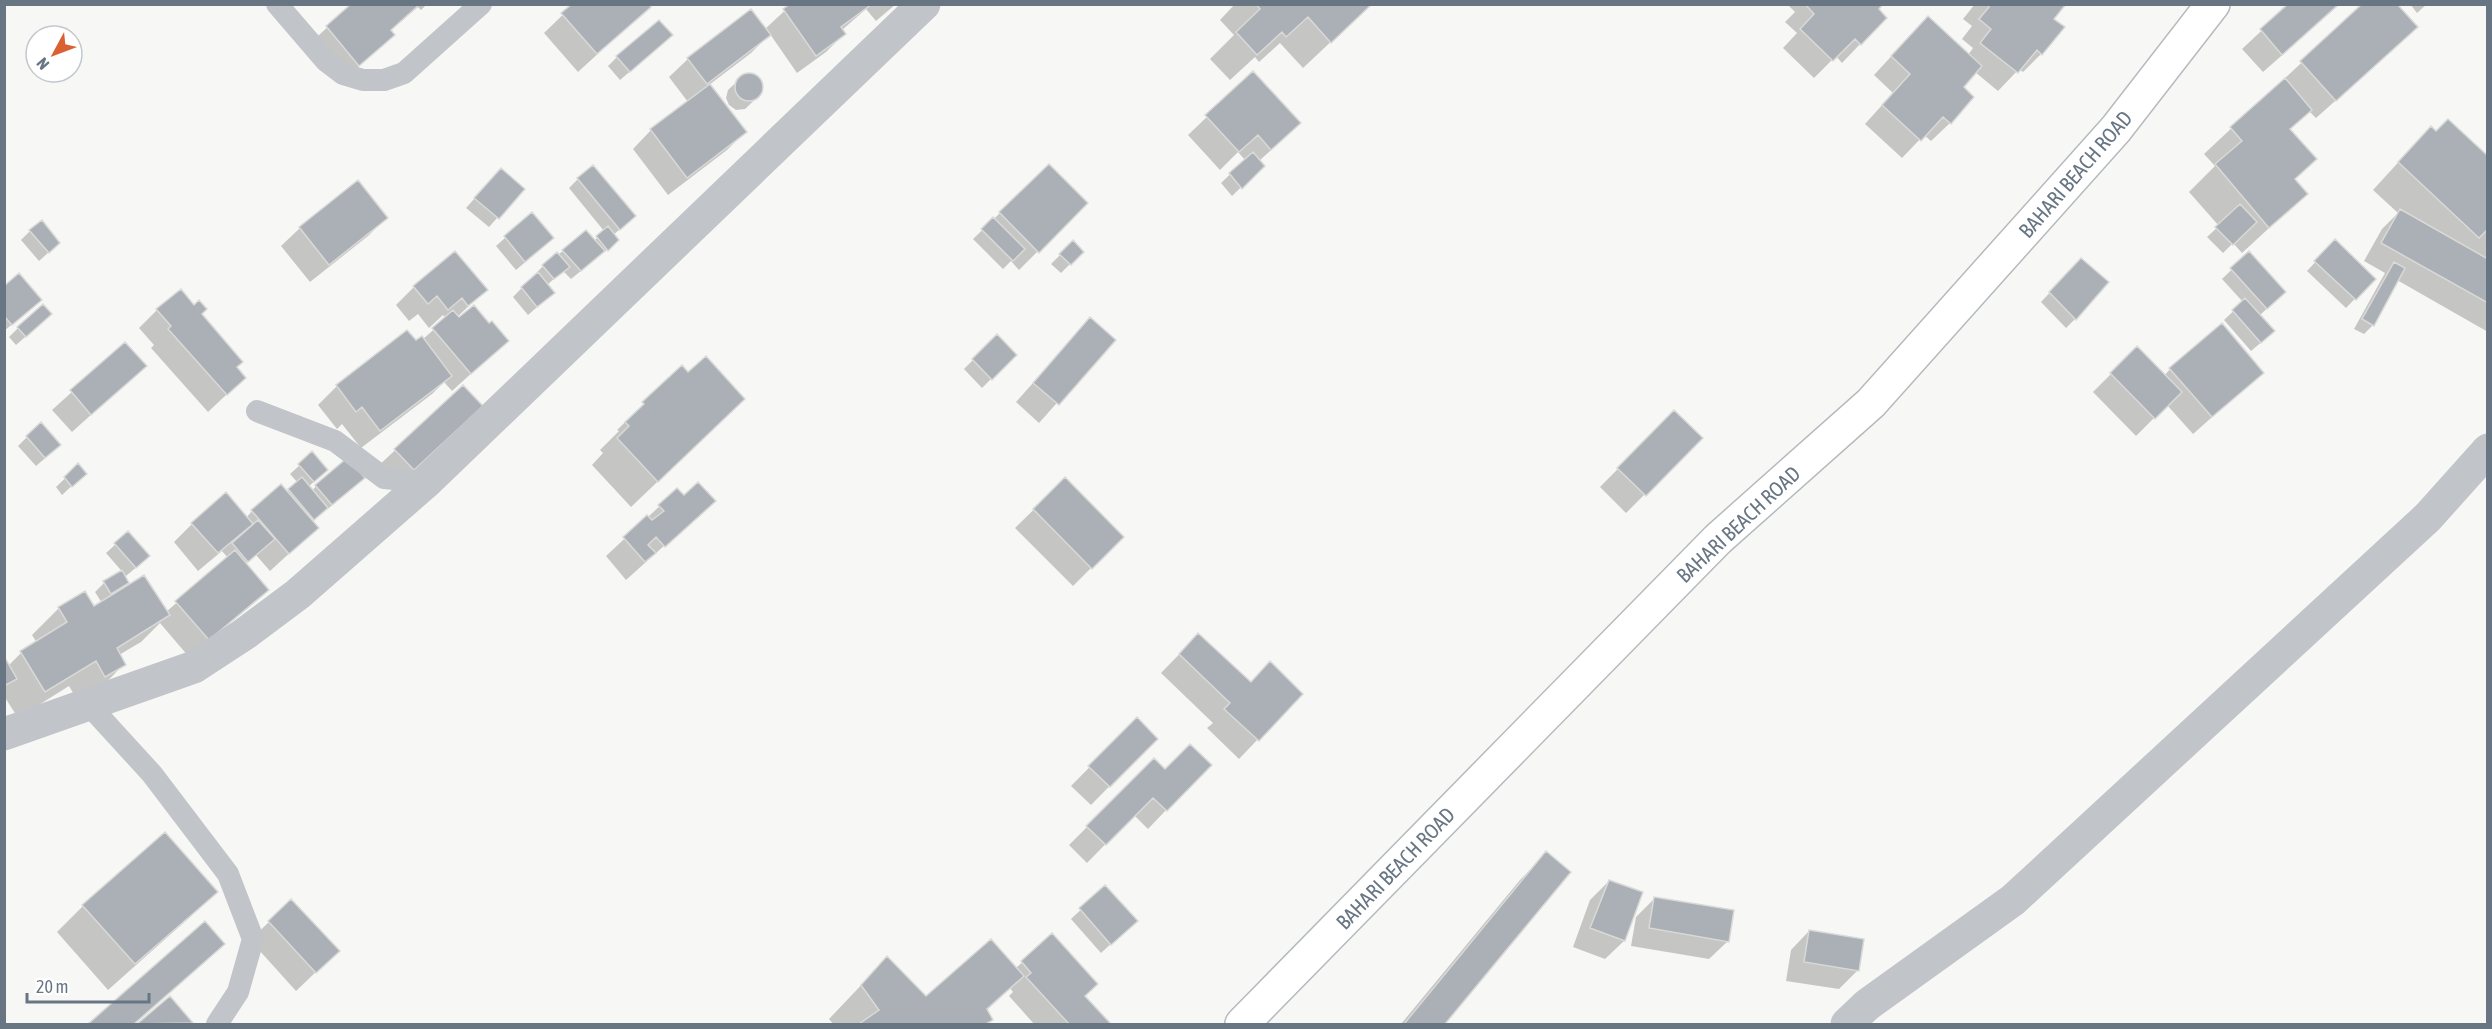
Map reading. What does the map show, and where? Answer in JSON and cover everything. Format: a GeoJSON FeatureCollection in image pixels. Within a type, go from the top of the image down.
{"type":"FeatureCollection","features":[{"type":"Feature","properties":{"kind":"street"},"geometry":{"type":"LineString","coordinates":[[4,734],[194,666],[243,635],[298,594],[426,482],[924,4]]}},
{"type":"Feature","properties":{"kind":"street","name":"BAHARI BEACH ROAD"},"geometry":{"type":"LineString","coordinates":[[1242,1024],[1718,539],[1871,403],[2116,129],[2213,4]]}},
{"type":"Feature","properties":{"kind":"street"},"geometry":{"type":"LineString","coordinates":[[1847,1024],[1867,1005],[2022,892],[2428,517],[2487,450]]}},
{"type":"Feature","properties":{"kind":"lane"},"geometry":{"type":"LineString","coordinates":[[277,4],[326,61],[343,74],[363,80],[384,80],[404,73],[482,4]]}},
{"type":"Feature","properties":{"kind":"lane"},"geometry":{"type":"LineString","coordinates":[[257,411],[335,441],[384,478],[426,482]]}},
{"type":"Feature","properties":{"kind":"lane"},"geometry":{"type":"LineString","coordinates":[[88,704],[152,774],[228,874],[253,939],[238,992],[217,1024]]}},
{"type":"Feature","properties":{"kind":"building"},"geometry":{"type":"Polygon","coordinates":[[[351,4],[420,4],[391,30],[395,35],[359,66],[326,26],[351,4]]]}},
{"type":"Feature","properties":{"kind":"building"},"geometry":{"type":"Polygon","coordinates":[[[572,4],[649,4],[651,7],[597,54],[561,13],[572,4]]]}},
{"type":"Feature","properties":{"kind":"building"},"geometry":{"type":"Polygon","coordinates":[[[790,4],[872,4],[841,27],[846,34],[816,56],[783,9],[790,4]]]}},
{"type":"Feature","properties":{"kind":"building"},"geometry":{"type":"Polygon","coordinates":[[[1256,4],[1372,4],[1331,43],[1308,17],[1286,37],[1282,32],[1257,55],[1236,32],[1260,9],[1256,4]]]}},
{"type":"Feature","properties":{"kind":"building"},"geometry":{"type":"Polygon","coordinates":[[[1805,4],[1883,4],[1879,9],[1887,18],[1861,45],[1855,39],[1833,61],[1800,29],[1814,14],[1805,4]]]}},
{"type":"Feature","properties":{"kind":"building"},"geometry":{"type":"Polygon","coordinates":[[[1986,4],[2066,4],[2054,19],[2065,27],[2042,55],[2037,50],[2018,73],[1980,43],[1991,29],[1979,19],[1989,7],[1986,4]]]}},
{"type":"Feature","properties":{"kind":"building"},"geometry":{"type":"Polygon","coordinates":[[[2288,4],[2339,4],[2282,55],[2260,29],[2288,4]]]}},
{"type":"Feature","properties":{"kind":"building"},"geometry":{"type":"Polygon","coordinates":[[[2362,4],[2397,4],[2418,27],[2336,101],[2300,61],[2362,4]]]}},
{"type":"Feature","properties":{"kind":"building"},"geometry":{"type":"Polygon","coordinates":[[[751,9],[771,35],[707,84],[687,58],[751,9]]]}},
{"type":"Feature","properties":{"kind":"building"},"geometry":{"type":"Polygon","coordinates":[[[1928,16],[1982,66],[1964,87],[1974,97],[1951,124],[1943,117],[1921,141],[1882,105],[1910,74],[1891,56],[1928,16]]]}},
{"type":"Feature","properties":{"kind":"building"},"geometry":{"type":"Polygon","coordinates":[[[659,20],[673,35],[630,72],[616,56],[659,20]]]}},
{"type":"Feature","properties":{"kind":"building"},"geometry":{"type":"Polygon","coordinates":[[[1253,71],[1301,123],[1271,150],[1258,135],[1239,152],[1205,115],[1253,71]]]}},
{"type":"Feature","properties":{"kind":"building"},"geometry":{"type":"Polygon","coordinates":[[[749,73],[759,77],[763,87],[759,97],[749,101],[739,97],[735,87],[739,77],[749,73]]]}},
{"type":"Feature","properties":{"kind":"building"},"geometry":{"type":"Polygon","coordinates":[[[2285,78],[2312,110],[2290,129],[2317,159],[2295,179],[2308,194],[2269,228],[2215,164],[2242,141],[2230,127],[2285,78]]]}},
{"type":"Feature","properties":{"kind":"building"},"geometry":{"type":"Polygon","coordinates":[[[710,84],[747,132],[687,178],[650,129],[710,84]]]}},
{"type":"Feature","properties":{"kind":"building"},"geometry":{"type":"Polygon","coordinates":[[[2448,119],[2488,156],[2488,229],[2479,238],[2398,162],[2431,126],[2436,131],[2448,119]]]}},
{"type":"Feature","properties":{"kind":"building"},"geometry":{"type":"Polygon","coordinates":[[[1253,152],[1265,166],[1242,189],[1229,173],[1253,152]]]}},
{"type":"Feature","properties":{"kind":"building"},"geometry":{"type":"Polygon","coordinates":[[[1049,164],[1088,203],[1039,253],[999,212],[1049,164]]]}},
{"type":"Feature","properties":{"kind":"building"},"geometry":{"type":"Polygon","coordinates":[[[593,165],[636,216],[620,230],[577,178],[593,165]]]}},
{"type":"Feature","properties":{"kind":"building"},"geometry":{"type":"Polygon","coordinates":[[[501,168],[525,189],[499,219],[474,198],[501,168]]]}},
{"type":"Feature","properties":{"kind":"building"},"geometry":{"type":"Polygon","coordinates":[[[358,180],[388,218],[329,265],[299,227],[358,180]]]}},
{"type":"Feature","properties":{"kind":"building"},"geometry":{"type":"Polygon","coordinates":[[[2240,204],[2257,222],[2233,245],[2215,227],[2240,204]]]}},
{"type":"Feature","properties":{"kind":"building"},"geometry":{"type":"Polygon","coordinates":[[[2400,209],[2488,259],[2488,303],[2381,243],[2400,209]]]}},
{"type":"Feature","properties":{"kind":"building"},"geometry":{"type":"Polygon","coordinates":[[[532,212],[554,238],[525,262],[504,236],[532,212]]]}},
{"type":"Feature","properties":{"kind":"building"},"geometry":{"type":"Polygon","coordinates":[[[993,217],[1025,249],[1013,261],[981,229],[993,217]]]}},
{"type":"Feature","properties":{"kind":"building"},"geometry":{"type":"Polygon","coordinates":[[[42,220],[60,243],[49,253],[29,230],[42,220]]]}},
{"type":"Feature","properties":{"kind":"building"},"geometry":{"type":"Polygon","coordinates":[[[608,226],[619,240],[608,251],[596,236],[608,226]]]}},
{"type":"Feature","properties":{"kind":"building"},"geometry":{"type":"Polygon","coordinates":[[[586,230],[605,251],[581,271],[562,250],[586,230]]]}},
{"type":"Feature","properties":{"kind":"building"},"geometry":{"type":"Polygon","coordinates":[[[2335,239],[2376,279],[2356,300],[2314,261],[2335,239]]]}},
{"type":"Feature","properties":{"kind":"building"},"geometry":{"type":"Polygon","coordinates":[[[1073,240],[1084,252],[1071,265],[1059,254],[1073,240]]]}},
{"type":"Feature","properties":{"kind":"building"},"geometry":{"type":"Polygon","coordinates":[[[455,251],[488,290],[468,306],[462,298],[448,310],[437,296],[428,304],[413,286],[455,251]]]}},
{"type":"Feature","properties":{"kind":"building"},"geometry":{"type":"Polygon","coordinates":[[[2249,251],[2286,292],[2267,309],[2230,268],[2249,251]]]}},
{"type":"Feature","properties":{"kind":"building"},"geometry":{"type":"Polygon","coordinates":[[[557,252],[570,267],[554,279],[542,265],[557,252]]]}},
{"type":"Feature","properties":{"kind":"building"},"geometry":{"type":"Polygon","coordinates":[[[2081,258],[2109,282],[2076,320],[2049,292],[2081,258]]]}},
{"type":"Feature","properties":{"kind":"building"},"geometry":{"type":"Polygon","coordinates":[[[2394,262],[2405,268],[2374,326],[2362,319],[2394,262]]]}},
{"type":"Feature","properties":{"kind":"building"},"geometry":{"type":"Polygon","coordinates":[[[538,272],[555,293],[537,307],[521,287],[538,272]]]}},
{"type":"Feature","properties":{"kind":"building"},"geometry":{"type":"Polygon","coordinates":[[[19,273],[42,300],[12,325],[4,316],[4,286],[19,273]]]}},
{"type":"Feature","properties":{"kind":"building"},"geometry":{"type":"Polygon","coordinates":[[[181,289],[194,305],[199,300],[207,309],[202,314],[243,362],[237,367],[246,378],[227,395],[168,329],[171,326],[156,309],[181,289]]]}},
{"type":"Feature","properties":{"kind":"building"},"geometry":{"type":"Polygon","coordinates":[[[2245,298],[2275,331],[2261,343],[2232,310],[2245,298]]]}},
{"type":"Feature","properties":{"kind":"building"},"geometry":{"type":"Polygon","coordinates":[[[43,304],[52,314],[26,337],[17,327],[43,304]]]}},
{"type":"Feature","properties":{"kind":"building"},"geometry":{"type":"Polygon","coordinates":[[[474,305],[509,341],[471,374],[432,328],[453,310],[459,317],[474,305]]]}},
{"type":"Feature","properties":{"kind":"building"},"geometry":{"type":"Polygon","coordinates":[[[1090,317],[1116,340],[1059,405],[1033,383],[1090,317]]]}},
{"type":"Feature","properties":{"kind":"building"},"geometry":{"type":"Polygon","coordinates":[[[2222,323],[2264,373],[2212,417],[2169,368],[2222,323]]]}},
{"type":"Feature","properties":{"kind":"building"},"geometry":{"type":"Polygon","coordinates":[[[407,330],[416,340],[422,336],[452,376],[380,431],[362,407],[356,412],[336,385],[407,330]]]}},
{"type":"Feature","properties":{"kind":"building"},"geometry":{"type":"Polygon","coordinates":[[[997,334],[1017,355],[992,380],[972,359],[997,334]]]}},
{"type":"Feature","properties":{"kind":"building"},"geometry":{"type":"Polygon","coordinates":[[[125,342],[147,366],[91,415],[70,390],[125,342]]]}},
{"type":"Feature","properties":{"kind":"building"},"geometry":{"type":"Polygon","coordinates":[[[2137,346],[2182,392],[2155,419],[2110,373],[2137,346]]]}},
{"type":"Feature","properties":{"kind":"building"},"geometry":{"type":"Polygon","coordinates":[[[706,356],[745,399],[658,482],[617,438],[629,426],[625,422],[644,404],[642,402],[682,365],[688,372],[706,356]]]}},
{"type":"Feature","properties":{"kind":"building"},"geometry":{"type":"Polygon","coordinates":[[[463,385],[483,406],[414,470],[394,449],[463,385]]]}},
{"type":"Feature","properties":{"kind":"building"},"geometry":{"type":"Polygon","coordinates":[[[1674,410],[1703,438],[1646,496],[1617,468],[1674,410]]]}},
{"type":"Feature","properties":{"kind":"building"},"geometry":{"type":"Polygon","coordinates":[[[41,422],[61,445],[45,458],[26,436],[41,422]]]}},
{"type":"Feature","properties":{"kind":"building"},"geometry":{"type":"Polygon","coordinates":[[[312,451],[328,470],[314,482],[298,464],[312,451]]]}},
{"type":"Feature","properties":{"kind":"building"},"geometry":{"type":"Polygon","coordinates":[[[347,458],[365,478],[332,505],[315,485],[347,458]]]}},
{"type":"Feature","properties":{"kind":"building"},"geometry":{"type":"Polygon","coordinates":[[[78,463],[87,474],[72,487],[64,477],[78,463]]]}},
{"type":"Feature","properties":{"kind":"building"},"geometry":{"type":"Polygon","coordinates":[[[302,477],[328,508],[314,520],[288,489],[302,477]]]}},
{"type":"Feature","properties":{"kind":"building"},"geometry":{"type":"Polygon","coordinates":[[[1065,477],[1124,537],[1092,569],[1033,509],[1065,477]]]}},
{"type":"Feature","properties":{"kind":"building"},"geometry":{"type":"Polygon","coordinates":[[[698,482],[716,501],[665,547],[656,537],[648,545],[656,553],[645,562],[623,537],[647,515],[652,520],[664,511],[658,505],[677,488],[684,495],[698,482]]]}},
{"type":"Feature","properties":{"kind":"building"},"geometry":{"type":"Polygon","coordinates":[[[281,484],[319,528],[289,554],[251,510],[281,484]]]}},
{"type":"Feature","properties":{"kind":"building"},"geometry":{"type":"Polygon","coordinates":[[[226,492],[253,524],[218,553],[191,523],[226,492]]]}},
{"type":"Feature","properties":{"kind":"building"},"geometry":{"type":"Polygon","coordinates":[[[258,520],[275,539],[248,562],[232,543],[258,520]]]}},
{"type":"Feature","properties":{"kind":"building"},"geometry":{"type":"Polygon","coordinates":[[[128,531],[150,556],[136,568],[114,543],[128,531]]]}},
{"type":"Feature","properties":{"kind":"building"},"geometry":{"type":"Polygon","coordinates":[[[235,550],[269,590],[209,640],[175,601],[235,550]]]}},
{"type":"Feature","properties":{"kind":"building"},"geometry":{"type":"Polygon","coordinates":[[[122,570],[129,583],[111,594],[103,581],[122,570]]]}},
{"type":"Feature","properties":{"kind":"building"},"geometry":{"type":"Polygon","coordinates":[[[144,575],[170,615],[117,648],[126,665],[105,677],[96,661],[45,692],[20,651],[67,622],[58,607],[85,591],[94,606],[144,575]]]}},
{"type":"Feature","properties":{"kind":"building"},"geometry":{"type":"Polygon","coordinates":[[[1198,633],[1251,682],[1270,661],[1303,694],[1259,741],[1224,709],[1230,703],[1179,654],[1198,633]]]}},
{"type":"Feature","properties":{"kind":"building"},"geometry":{"type":"Polygon","coordinates":[[[4,656],[17,679],[4,686],[4,656]]]}},
{"type":"Feature","properties":{"kind":"building"},"geometry":{"type":"Polygon","coordinates":[[[1137,717],[1158,739],[1110,787],[1088,766],[1137,717]]]}},
{"type":"Feature","properties":{"kind":"building"},"geometry":{"type":"Polygon","coordinates":[[[1190,744],[1212,765],[1167,811],[1153,798],[1106,845],[1086,826],[1154,758],[1165,769],[1190,744]]]}},
{"type":"Feature","properties":{"kind":"building"},"geometry":{"type":"Polygon","coordinates":[[[165,832],[218,892],[135,964],[82,905],[165,832]]]}},
{"type":"Feature","properties":{"kind":"building"},"geometry":{"type":"Polygon","coordinates":[[[1546,851],[1571,872],[1445,1024],[1404,1024],[1546,851]]]}},
{"type":"Feature","properties":{"kind":"building"},"geometry":{"type":"Polygon","coordinates":[[[1609,880],[1643,892],[1625,941],[1590,928],[1609,880]]]}},
{"type":"Feature","properties":{"kind":"building"},"geometry":{"type":"Polygon","coordinates":[[[1105,885],[1138,921],[1111,945],[1079,908],[1105,885]]]}},
{"type":"Feature","properties":{"kind":"building"},"geometry":{"type":"Polygon","coordinates":[[[1654,897],[1734,910],[1729,942],[1649,928],[1654,897]]]}},
{"type":"Feature","properties":{"kind":"building"},"geometry":{"type":"Polygon","coordinates":[[[291,899],[340,951],[316,973],[268,921],[291,899]]]}},
{"type":"Feature","properties":{"kind":"building"},"geometry":{"type":"Polygon","coordinates":[[[205,921],[225,944],[134,1024],[88,1024],[205,921]]]}},
{"type":"Feature","properties":{"kind":"building"},"geometry":{"type":"Polygon","coordinates":[[[1809,930],[1864,939],[1859,971],[1804,962],[1809,930]]]}},
{"type":"Feature","properties":{"kind":"building"},"geometry":{"type":"Polygon","coordinates":[[[1052,933],[1098,984],[1085,996],[1111,1024],[1069,1024],[1026,977],[1031,973],[1021,961],[1052,933]]]}},
{"type":"Feature","properties":{"kind":"building"},"geometry":{"type":"Polygon","coordinates":[[[991,939],[1024,976],[987,1009],[993,1020],[986,1024],[859,1024],[879,1010],[861,985],[887,956],[926,996],[991,939]]]}},
{"type":"Feature","properties":{"kind":"building"},"geometry":{"type":"Polygon","coordinates":[[[170,996],[193,1023],[137,1024],[170,996]]]}}]}
